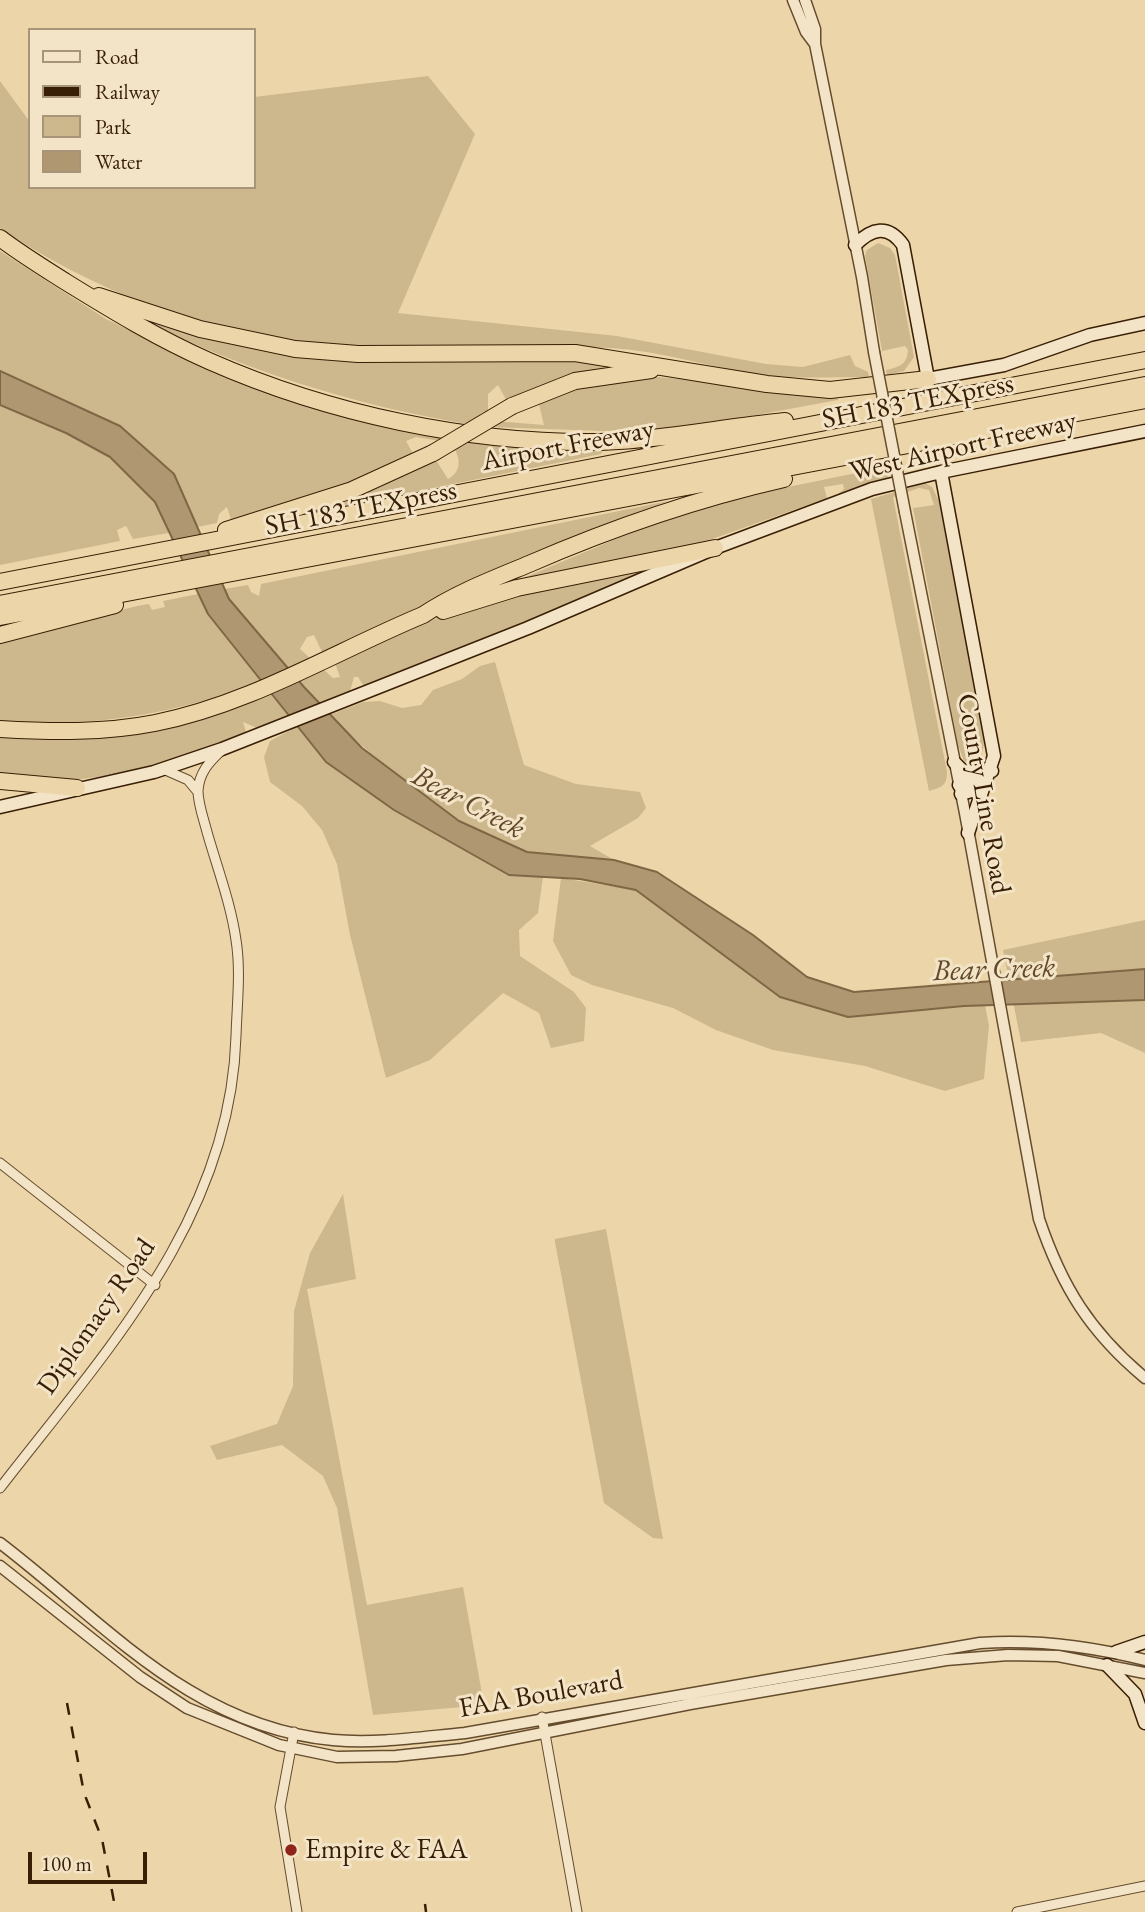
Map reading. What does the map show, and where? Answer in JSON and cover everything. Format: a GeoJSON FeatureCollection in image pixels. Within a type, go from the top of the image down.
{"type":"FeatureCollection","features":[{"type":"Feature","properties":{"kind":"highway"},"geometry":{"type":"LineString","coordinates":[[0,238],[151,333],[236,372],[337,405],[440,428],[518,438],[608,441],[875,412]]}},
{"type":"Feature","properties":{"kind":"highway"},"geometry":{"type":"LineString","coordinates":[[80,290],[200,329],[295,349],[391,355],[575,353],[767,384],[830,390],[928,379]]}},
{"type":"Feature","properties":{"kind":"highway","name":"Airport Freeway"},"geometry":{"type":"LineString","coordinates":[[239,554],[875,412],[1145,360]]}},
{"type":"Feature","properties":{"kind":"highway"},"geometry":{"type":"LineString","coordinates":[[0,635],[144,577],[239,554],[352,490],[433,453],[512,406],[554,388],[596,376],[682,369]]}},
{"type":"Feature","properties":{"kind":"highway","name":"SH 183 TEXpress"},"geometry":{"type":"LineString","coordinates":[[0,604],[144,577],[239,554],[1145,377]]}},
{"type":"Feature","properties":{"kind":"highway","name":"SH 183 TEXpress"},"geometry":{"type":"LineString","coordinates":[[239,554],[1145,385]]}},
{"type":"Feature","properties":{"kind":"highway","name":"Airport Freeway"},"geometry":{"type":"LineString","coordinates":[[0,617],[144,577],[190,545],[239,554],[300,560],[1145,400]]}},
{"type":"Feature","properties":{"kind":"highway"},"geometry":{"type":"LineString","coordinates":[[423,615],[444,601],[513,571],[654,515],[908,446]]}},
{"type":"Feature","properties":{"kind":"highway"},"geometry":{"type":"LineString","coordinates":[[0,729],[78,732],[156,723],[236,700],[423,615],[517,588],[715,548]]}},
{"type":"Feature","properties":{"kind":"highway","name":"Airport Freeway"},"geometry":{"type":"LineString","coordinates":[[0,582],[144,577]]}},
{"type":"Feature","properties":{"kind":"highway","name":"SH 183 TEXpress"},"geometry":{"type":"LineString","coordinates":[[0,595],[144,577]]}},
{"type":"Feature","properties":{"kind":"highway"},"geometry":{"type":"LineString","coordinates":[[0,781],[77,788]]}},
{"type":"Feature","properties":{"kind":"main road"},"geometry":{"type":"LineString","coordinates":[[855,245],[866,234],[884,230],[895,234],[903,245],[928,379],[1004,365],[1090,335],[1145,323]]}},
{"type":"Feature","properties":{"kind":"main road","name":"West Airport Freeway"},"geometry":{"type":"LineString","coordinates":[[715,548],[872,489],[941,472],[1145,431]]}},
{"type":"Feature","properties":{"kind":"main road"},"geometry":{"type":"LineString","coordinates":[[941,472],[994,756],[992,771],[977,802],[968,833]]}},
{"type":"Feature","properties":{"kind":"main road"},"geometry":{"type":"LineString","coordinates":[[0,807],[163,769],[222,749],[552,618],[715,548]]}},
{"type":"Feature","properties":{"kind":"main road"},"geometry":{"type":"LineString","coordinates":[[954,762],[964,772],[992,771]]}},
{"type":"Feature","properties":{"kind":"main road"},"geometry":{"type":"LineString","coordinates":[[960,790],[982,788],[992,771]]}},
{"type":"Feature","properties":{"kind":"main road"},"geometry":{"type":"LineString","coordinates":[[1116,1653],[1145,1642]]}},
{"type":"Feature","properties":{"kind":"main road"},"geometry":{"type":"LineString","coordinates":[[1107,1665],[1135,1694],[1145,1723]]}},
{"type":"Feature","properties":{"kind":"street"},"geometry":{"type":"LineString","coordinates":[[793,0],[806,32],[815,44]]}},
{"type":"Feature","properties":{"kind":"street","name":"County Line Road"},"geometry":{"type":"LineString","coordinates":[[805,0],[816,29],[815,44],[960,790],[1040,1219],[1054,1263],[1077,1305],[1102,1340],[1145,1378]]}},
{"type":"Feature","properties":{"kind":"street"},"geometry":{"type":"LineString","coordinates":[[198,792],[205,766],[222,749]]}},
{"type":"Feature","properties":{"kind":"street"},"geometry":{"type":"LineString","coordinates":[[163,769],[188,780],[198,792]]}},
{"type":"Feature","properties":{"kind":"street","name":"Diplomacy Road"},"geometry":{"type":"LineString","coordinates":[[0,1488],[155,1285],[191,1218],[211,1173],[230,1101],[236,1040],[236,940],[198,792]]}},
{"type":"Feature","properties":{"kind":"street"},"geometry":{"type":"LineString","coordinates":[[0,1163],[155,1285]]}},
{"type":"Feature","properties":{"kind":"street","name":"FAA Boulevard"},"geometry":{"type":"LineString","coordinates":[[0,1543],[175,1684],[228,1713],[294,1732],[357,1741],[465,1733],[542,1717],[689,1698],[856,1669],[945,1647],[1028,1640],[1145,1660]]}},
{"type":"Feature","properties":{"kind":"street","name":"FAA Boulevard"},"geometry":{"type":"LineString","coordinates":[[0,1566],[167,1696],[221,1724],[289,1748],[337,1757],[423,1754],[545,1732],[689,1698]]}},
{"type":"Feature","properties":{"kind":"street"},"geometry":{"type":"LineString","coordinates":[[66,1618],[75,1605]]}},
{"type":"Feature","properties":{"kind":"street","name":"FAA Boulevard"},"geometry":{"type":"LineString","coordinates":[[856,1669],[1008,1655],[1058,1656],[1145,1672]]}},
{"type":"Feature","properties":{"kind":"street"},"geometry":{"type":"LineString","coordinates":[[167,1696],[175,1684]]}},
{"type":"Feature","properties":{"kind":"street"},"geometry":{"type":"LineString","coordinates":[[542,1717],[577,1912]]}},
{"type":"Feature","properties":{"kind":"street"},"geometry":{"type":"LineString","coordinates":[[294,1732],[280,1807],[297,1912]]}},
{"type":"Feature","properties":{"kind":"street"},"geometry":{"type":"LineString","coordinates":[[419,1737],[423,1754]]}},
{"type":"Feature","properties":{"kind":"street"},"geometry":{"type":"LineString","coordinates":[[1017,1912],[1145,1886]]}},
{"type":"Feature","properties":{"kind":"green space"},"geometry":{"type":"Polygon","coordinates":[[[428,76],[475,134],[398,313],[617,336],[766,364],[803,367],[850,355],[855,366],[868,372],[869,377],[763,375],[649,352],[611,348],[380,349],[304,344],[263,337],[223,329],[145,304],[71,270],[0,228],[0,81],[28,119],[28,189],[256,189],[256,97],[428,76]]]}},
{"type":"Feature","properties":{"kind":"green space"},"geometry":{"type":"Polygon","coordinates":[[[878,243],[890,248],[895,255],[914,357],[904,371],[887,375],[886,370],[904,362],[908,350],[905,346],[882,351],[865,256],[867,250],[878,243]]]}},
{"type":"Feature","properties":{"kind":"green space"},"geometry":{"type":"Polygon","coordinates":[[[0,251],[106,319],[217,372],[453,437],[446,442],[416,437],[406,441],[416,459],[378,476],[250,516],[231,520],[227,507],[219,514],[217,523],[197,527],[189,509],[159,511],[169,533],[133,539],[126,526],[117,530],[120,541],[0,565],[0,251]]]}},
{"type":"Feature","properties":{"kind":"green space"},"geometry":{"type":"Polygon","coordinates":[[[119,309],[238,344],[604,363],[606,367],[580,374],[508,403],[498,385],[488,394],[488,412],[481,413],[473,425],[380,406],[292,381],[205,349],[119,309]]]}},
{"type":"Feature","properties":{"kind":"green space"},"geometry":{"type":"Polygon","coordinates":[[[647,376],[837,394],[838,400],[697,426],[631,432],[489,427],[495,421],[544,425],[538,400],[576,388],[647,376]]]}},
{"type":"Feature","properties":{"kind":"green space"},"geometry":{"type":"Polygon","coordinates":[[[467,440],[603,450],[601,454],[291,517],[368,491],[436,460],[448,479],[455,473],[458,465],[454,448],[467,440]]]}},
{"type":"Feature","properties":{"kind":"green space"},"geometry":{"type":"Polygon","coordinates":[[[886,467],[888,478],[840,494],[844,489],[843,484],[824,487],[827,498],[704,542],[509,584],[649,525],[695,510],[768,491],[886,467]]]}},
{"type":"Feature","properties":{"kind":"green space"},"geometry":{"type":"Polygon","coordinates":[[[925,483],[932,487],[939,501],[984,744],[980,763],[972,766],[964,761],[958,745],[913,508],[934,505],[929,490],[919,488],[893,497],[947,772],[943,785],[929,791],[871,499],[925,483]]]}},
{"type":"Feature","properties":{"kind":"green space"},"geometry":{"type":"Polygon","coordinates":[[[668,501],[586,531],[322,652],[314,635],[307,637],[300,649],[310,658],[288,668],[229,599],[224,589],[248,585],[251,592],[259,596],[261,584],[668,501]]]}},
{"type":"Feature","properties":{"kind":"green space"},"geometry":{"type":"Polygon","coordinates":[[[655,565],[653,571],[370,685],[363,685],[358,677],[354,677],[350,691],[319,704],[298,681],[323,669],[333,678],[340,677],[335,663],[421,624],[477,604],[655,565]]]}},
{"type":"Feature","properties":{"kind":"green space"},"geometry":{"type":"Polygon","coordinates":[[[198,594],[208,614],[261,681],[197,703],[132,716],[67,722],[0,721],[0,641],[137,606],[149,604],[152,610],[165,607],[163,601],[198,594]]]}},
{"type":"Feature","properties":{"kind":"green space"},"geometry":{"type":"Polygon","coordinates":[[[495,662],[524,765],[576,784],[640,792],[646,808],[638,818],[590,846],[614,860],[538,855],[476,830],[396,775],[330,715],[363,702],[380,701],[402,708],[421,705],[433,690],[462,679],[480,666],[495,662]]]}},
{"type":"Feature","properties":{"kind":"green space"},"geometry":{"type":"Polygon","coordinates":[[[271,694],[289,715],[257,728],[243,722],[246,732],[157,764],[88,778],[0,778],[0,736],[69,739],[138,731],[205,716],[271,694]]]}},
{"type":"Feature","properties":{"kind":"green space"},"geometry":{"type":"Polygon","coordinates":[[[298,726],[326,762],[506,873],[543,877],[538,913],[519,930],[520,956],[574,992],[586,1008],[584,1041],[551,1048],[539,1013],[503,993],[430,1060],[386,1078],[350,935],[337,864],[322,830],[302,806],[270,782],[264,757],[270,741],[298,726]]]}},
{"type":"Feature","properties":{"kind":"green space"},"geometry":{"type":"Polygon","coordinates":[[[561,878],[636,890],[780,997],[848,1017],[985,1005],[989,1026],[984,1079],[945,1091],[865,1066],[773,1050],[716,1030],[673,1008],[592,985],[571,975],[553,941],[561,878]]]}},
{"type":"Feature","properties":{"kind":"green space"},"geometry":{"type":"Polygon","coordinates":[[[1145,920],[1145,1053],[1101,1033],[1021,1042],[1003,950],[1145,920]]]}},
{"type":"Feature","properties":{"kind":"green space"},"geometry":{"type":"Polygon","coordinates":[[[343,1194],[356,1279],[307,1289],[367,1605],[463,1587],[484,1705],[373,1715],[337,1508],[323,1476],[282,1445],[217,1460],[210,1446],[277,1424],[293,1386],[294,1311],[310,1253],[343,1194]]]}},
{"type":"Feature","properties":{"kind":"green space"},"geometry":{"type":"Polygon","coordinates":[[[606,1229],[663,1539],[653,1538],[604,1503],[555,1242],[555,1239],[606,1229]]]}},
{"type":"Feature","properties":{"kind":"water"},"geometry":{"type":"Polygon","coordinates":[[[0,371],[120,426],[174,474],[229,599],[304,687],[362,748],[459,821],[527,852],[614,860],[657,872],[753,935],[807,977],[854,992],[1145,969],[1145,1000],[964,1006],[848,1017],[780,997],[636,890],[580,879],[509,875],[394,810],[326,762],[208,614],[155,502],[110,457],[66,433],[0,405],[0,371]]]}},
{"type":"Feature","properties":{"kind":"railway"},"geometry":{"type":"LineString","coordinates":[[67,1703],[84,1793],[102,1839],[116,1912]]}},
{"type":"Feature","properties":{"kind":"railway"},"geometry":{"type":"LineString","coordinates":[[425,1904],[426,1912]]}},
{"type":"Feature","properties":{"kind":"place","name":"Empire & FAA"},"geometry":{"type":"Point","coordinates":[291,1850]}},
{"type":"Feature","properties":{"kind":"water label","name":"Bear Creek"},"geometry":{"type":"Point","coordinates":[468,803]}},
{"type":"Feature","properties":{"kind":"water label","name":"Bear Creek"},"geometry":{"type":"Point","coordinates":[994,970]}}]}
